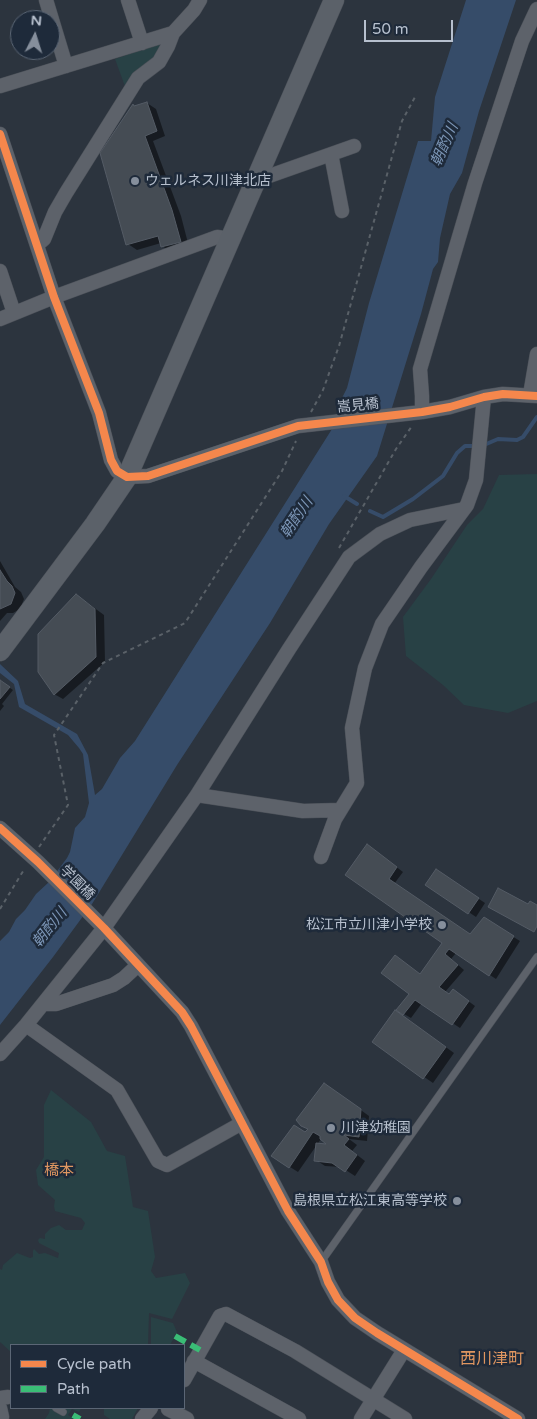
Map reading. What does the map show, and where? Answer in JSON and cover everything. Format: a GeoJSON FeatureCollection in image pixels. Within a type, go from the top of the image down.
{"type":"FeatureCollection","features":[{"type":"Feature","properties":{"kind":"street"},"geometry":{"type":"LineString","coordinates":[[46,0],[66,66]]}},
{"type":"Feature","properties":{"kind":"street"},"geometry":{"type":"LineString","coordinates":[[128,0],[142,43]]}},
{"type":"Feature","properties":{"kind":"street"},"geometry":{"type":"LineString","coordinates":[[37,245],[44,239],[62,200],[138,78],[159,62],[173,33],[194,10],[200,0]]}},
{"type":"Feature","properties":{"kind":"street"},"geometry":{"type":"LineString","coordinates":[[0,651],[95,524],[127,477],[334,0]]}},
{"type":"Feature","properties":{"kind":"street"},"geometry":{"type":"LineString","coordinates":[[415,413],[422,396],[420,369],[475,183],[522,41],[537,9]]}},
{"type":"Feature","properties":{"kind":"street"},"geometry":{"type":"LineString","coordinates":[[0,86],[173,33]]}},
{"type":"Feature","properties":{"kind":"street"},"geometry":{"type":"LineString","coordinates":[[0,134],[54,297],[99,413],[111,460],[116,471],[127,477]]}},
{"type":"Feature","properties":{"kind":"street"},"geometry":{"type":"LineString","coordinates":[[255,181],[354,146]]}},
{"type":"Feature","properties":{"kind":"street"},"geometry":{"type":"LineString","coordinates":[[332,154],[342,211]]}},
{"type":"Feature","properties":{"kind":"street"},"geometry":{"type":"LineString","coordinates":[[0,319],[217,237],[230,239]]}},
{"type":"Feature","properties":{"kind":"street"},"geometry":{"type":"LineString","coordinates":[[0,271],[14,313]]}},
{"type":"Feature","properties":{"kind":"street"},"geometry":{"type":"LineString","coordinates":[[533,395],[537,354]]}},
{"type":"Feature","properties":{"kind":"street","name":"嵩見橋"},"geometry":{"type":"LineString","coordinates":[[127,477],[148,476],[306,425],[415,413],[450,407],[484,397],[503,394],[533,395]]}},
{"type":"Feature","properties":{"kind":"street"},"geometry":{"type":"LineString","coordinates":[[321,857],[335,819],[357,783],[352,728],[365,668],[382,624],[464,509],[476,480],[484,397]]}},
{"type":"Feature","properties":{"kind":"street"},"geometry":{"type":"LineString","coordinates":[[0,1054],[43,1004],[197,795],[349,557],[380,534],[410,520],[464,509]]}},
{"type":"Feature","properties":{"kind":"street"},"geometry":{"type":"LineString","coordinates":[[197,795],[303,811],[340,810]]}},
{"type":"Feature","properties":{"kind":"street","name":"学園橋"},"geometry":{"type":"LineString","coordinates":[[0,828],[35,859],[101,925],[182,1012],[288,1212],[321,1262],[328,1282],[338,1300],[355,1318],[518,1419]]}},
{"type":"Feature","properties":{"kind":"street"},"geometry":{"type":"LineString","coordinates":[[43,1004],[56,1004],[113,985],[138,965]]}},
{"type":"Feature","properties":{"kind":"street"},"geometry":{"type":"LineString","coordinates":[[26,1025],[117,1090],[158,1162],[167,1165],[242,1123]]}},
{"type":"Feature","properties":{"kind":"street"},"geometry":{"type":"LineString","coordinates":[[185,1378],[220,1316],[226,1314],[295,1351],[405,1419]]}},
{"type":"Feature","properties":{"kind":"street"},"geometry":{"type":"LineString","coordinates":[[361,1419],[404,1350]]}},
{"type":"Feature","properties":{"kind":"street"},"geometry":{"type":"LineString","coordinates":[[194,1361],[299,1419]]}},
{"type":"Feature","properties":{"kind":"street"},"geometry":{"type":"LineString","coordinates":[[142,1419],[150,1409]]}},
{"type":"Feature","properties":{"kind":"street"},"geometry":{"type":"LineString","coordinates":[[169,1409],[187,1419]]}},
{"type":"Feature","properties":{"kind":"lane"},"geometry":{"type":"LineString","coordinates":[[321,1262],[537,957]]}},
{"type":"Feature","properties":{"kind":"lane"},"geometry":{"type":"LineString","coordinates":[[58,1409],[63,1412]]}},
{"type":"Feature","properties":{"kind":"path"},"geometry":{"type":"LineString","coordinates":[[0,909],[35,859],[68,805],[54,734],[103,663],[185,623],[282,471],[306,425],[323,390],[339,346],[402,121],[415,98]]}},
{"type":"Feature","properties":{"kind":"path"},"geometry":{"type":"LineString","coordinates":[[335,555],[415,413]]}},
{"type":"Feature","properties":{"kind":"green space"},"geometry":{"type":"Polygon","coordinates":[[[164,43],[161,49],[126,89],[115,59],[164,43]]]}},
{"type":"Feature","properties":{"kind":"green space"},"geometry":{"type":"Polygon","coordinates":[[[537,474],[537,701],[508,713],[464,705],[443,685],[406,656],[403,617],[467,525],[483,509],[499,475],[537,474]]]}},
{"type":"Feature","properties":{"kind":"green space"},"geometry":{"type":"Polygon","coordinates":[[[51,1090],[91,1122],[107,1151],[125,1156],[133,1207],[148,1211],[155,1257],[151,1271],[156,1278],[185,1273],[190,1283],[172,1319],[149,1313],[148,1344],[10,1344],[10,1351],[0,1342],[0,1269],[2,1270],[3,1265],[17,1253],[30,1258],[33,1257],[34,1249],[39,1254],[45,1253],[58,1258],[59,1253],[39,1243],[38,1240],[40,1238],[45,1239],[45,1234],[51,1228],[59,1225],[66,1230],[82,1230],[85,1223],[81,1218],[55,1211],[55,1200],[38,1185],[36,1170],[44,1157],[44,1105],[51,1090]]]}},
{"type":"Feature","properties":{"kind":"green space"},"geometry":{"type":"Polygon","coordinates":[[[151,1317],[173,1323],[177,1332],[171,1344],[151,1344],[151,1317]]]}},
{"type":"Feature","properties":{"kind":"green space"},"geometry":{"type":"Polygon","coordinates":[[[50,1409],[72,1409],[68,1415],[74,1419],[45,1419],[50,1409]]]}},
{"type":"Feature","properties":{"kind":"green space"},"geometry":{"type":"Polygon","coordinates":[[[104,1409],[137,1409],[132,1419],[110,1419],[104,1415],[104,1409]]]}},
{"type":"Feature","properties":{"kind":"water","name":"朝酌川"},"geometry":{"type":"Polygon","coordinates":[[[466,0],[516,0],[479,111],[462,173],[450,194],[440,238],[438,262],[433,269],[377,456],[329,524],[270,623],[177,765],[92,904],[0,1025],[0,941],[9,932],[16,919],[36,894],[49,882],[67,858],[75,828],[85,817],[89,803],[83,754],[68,735],[19,707],[14,684],[0,673],[0,664],[18,681],[25,704],[77,734],[88,755],[95,795],[102,789],[120,758],[135,741],[332,429],[345,428],[341,400],[347,388],[369,303],[418,141],[431,141],[435,97],[466,0]]]}},
{"type":"Feature","properties":{"kind":"building","name":"ウェルネス川津北店"},"geometry":{"type":"Polygon","coordinates":[[[147,102],[157,131],[145,136],[172,210],[181,242],[161,247],[158,236],[126,245],[100,153],[133,104],[134,106],[147,102]]]}},
{"type":"Feature","properties":{"kind":"building"},"geometry":{"type":"Polygon","coordinates":[[[0,570],[15,593],[11,604],[0,609],[0,570]]]}},
{"type":"Feature","properties":{"kind":"building"},"geometry":{"type":"Polygon","coordinates":[[[76,594],[95,609],[96,657],[54,695],[38,672],[38,634],[76,594]]]}},
{"type":"Feature","properties":{"kind":"building"},"geometry":{"type":"Polygon","coordinates":[[[0,680],[10,687],[0,699],[0,680]]]}},
{"type":"Feature","properties":{"kind":"building"},"geometry":{"type":"Polygon","coordinates":[[[367,844],[397,867],[389,879],[470,934],[484,917],[514,936],[489,976],[449,949],[445,954],[458,965],[439,987],[449,994],[453,989],[469,1001],[452,1025],[415,1000],[403,1015],[396,1010],[409,994],[381,973],[395,955],[420,974],[442,943],[345,875],[367,844]]]}},
{"type":"Feature","properties":{"kind":"building"},"geometry":{"type":"Polygon","coordinates":[[[436,869],[479,898],[468,914],[425,885],[436,869]]]}},
{"type":"Feature","properties":{"kind":"building"},"geometry":{"type":"Polygon","coordinates":[[[498,888],[528,904],[530,901],[537,905],[537,926],[534,932],[488,907],[498,888]]]}},
{"type":"Feature","properties":{"kind":"building"},"geometry":{"type":"Polygon","coordinates":[[[395,1010],[446,1047],[423,1079],[372,1042],[395,1010]]]}},
{"type":"Feature","properties":{"kind":"building"},"geometry":{"type":"Polygon","coordinates":[[[324,1083],[361,1109],[359,1137],[344,1135],[349,1139],[344,1145],[357,1155],[345,1172],[332,1163],[314,1161],[316,1143],[326,1144],[320,1139],[320,1136],[313,1132],[289,1168],[271,1156],[294,1125],[305,1132],[308,1129],[301,1126],[296,1120],[324,1083]]]}},
{"type":"Feature","properties":{"kind":"waterway"},"geometry":{"type":"LineString","coordinates":[[484,445],[498,439],[517,440],[523,437],[537,417]]}},
{"type":"Feature","properties":{"kind":"waterway"},"geometry":{"type":"LineString","coordinates":[[370,511],[383,517],[413,499],[443,476],[457,453],[465,446],[473,446]]}},
{"type":"Feature","properties":{"kind":"waterway"},"geometry":{"type":"LineString","coordinates":[[344,496],[357,504]]}},
{"type":"Feature","properties":{"kind":"marked path"},"geometry":{"type":"LineString","coordinates":[[175,1336],[200,1350]]}},
{"type":"Feature","properties":{"kind":"marked path"},"geometry":{"type":"LineString","coordinates":[[73,1415],[80,1419]]}},
{"type":"Feature","properties":{"kind":"cycle path"},"geometry":{"type":"LineString","coordinates":[[0,134],[54,297],[99,413],[111,460],[117,471],[127,477],[148,476],[298,426],[422,412],[503,394],[537,396]]}},
{"type":"Feature","properties":{"kind":"cycle path"},"geometry":{"type":"LineString","coordinates":[[0,828],[38,862],[104,928],[182,1012],[288,1211],[321,1262],[328,1282],[338,1300],[355,1318],[377,1333],[518,1419]]}},
{"type":"Feature","properties":{"kind":"place","name":"ウェルネス川津北店"},"geometry":{"type":"Point","coordinates":[135,181]}},
{"type":"Feature","properties":{"kind":"place","name":"松江市立川津小学校"},"geometry":{"type":"Point","coordinates":[442,925]}},
{"type":"Feature","properties":{"kind":"place","name":"川津幼稚園"},"geometry":{"type":"Point","coordinates":[331,1128]}},
{"type":"Feature","properties":{"kind":"place","name":"島根県立松江東高等学校"},"geometry":{"type":"Point","coordinates":[457,1201]}},
{"type":"Feature","properties":{"kind":"district","name":"橋本"},"geometry":{"type":"Point","coordinates":[59,1171]}},
{"type":"Feature","properties":{"kind":"district","name":"西川津町"},"geometry":{"type":"Point","coordinates":[492,1360]}}]}
